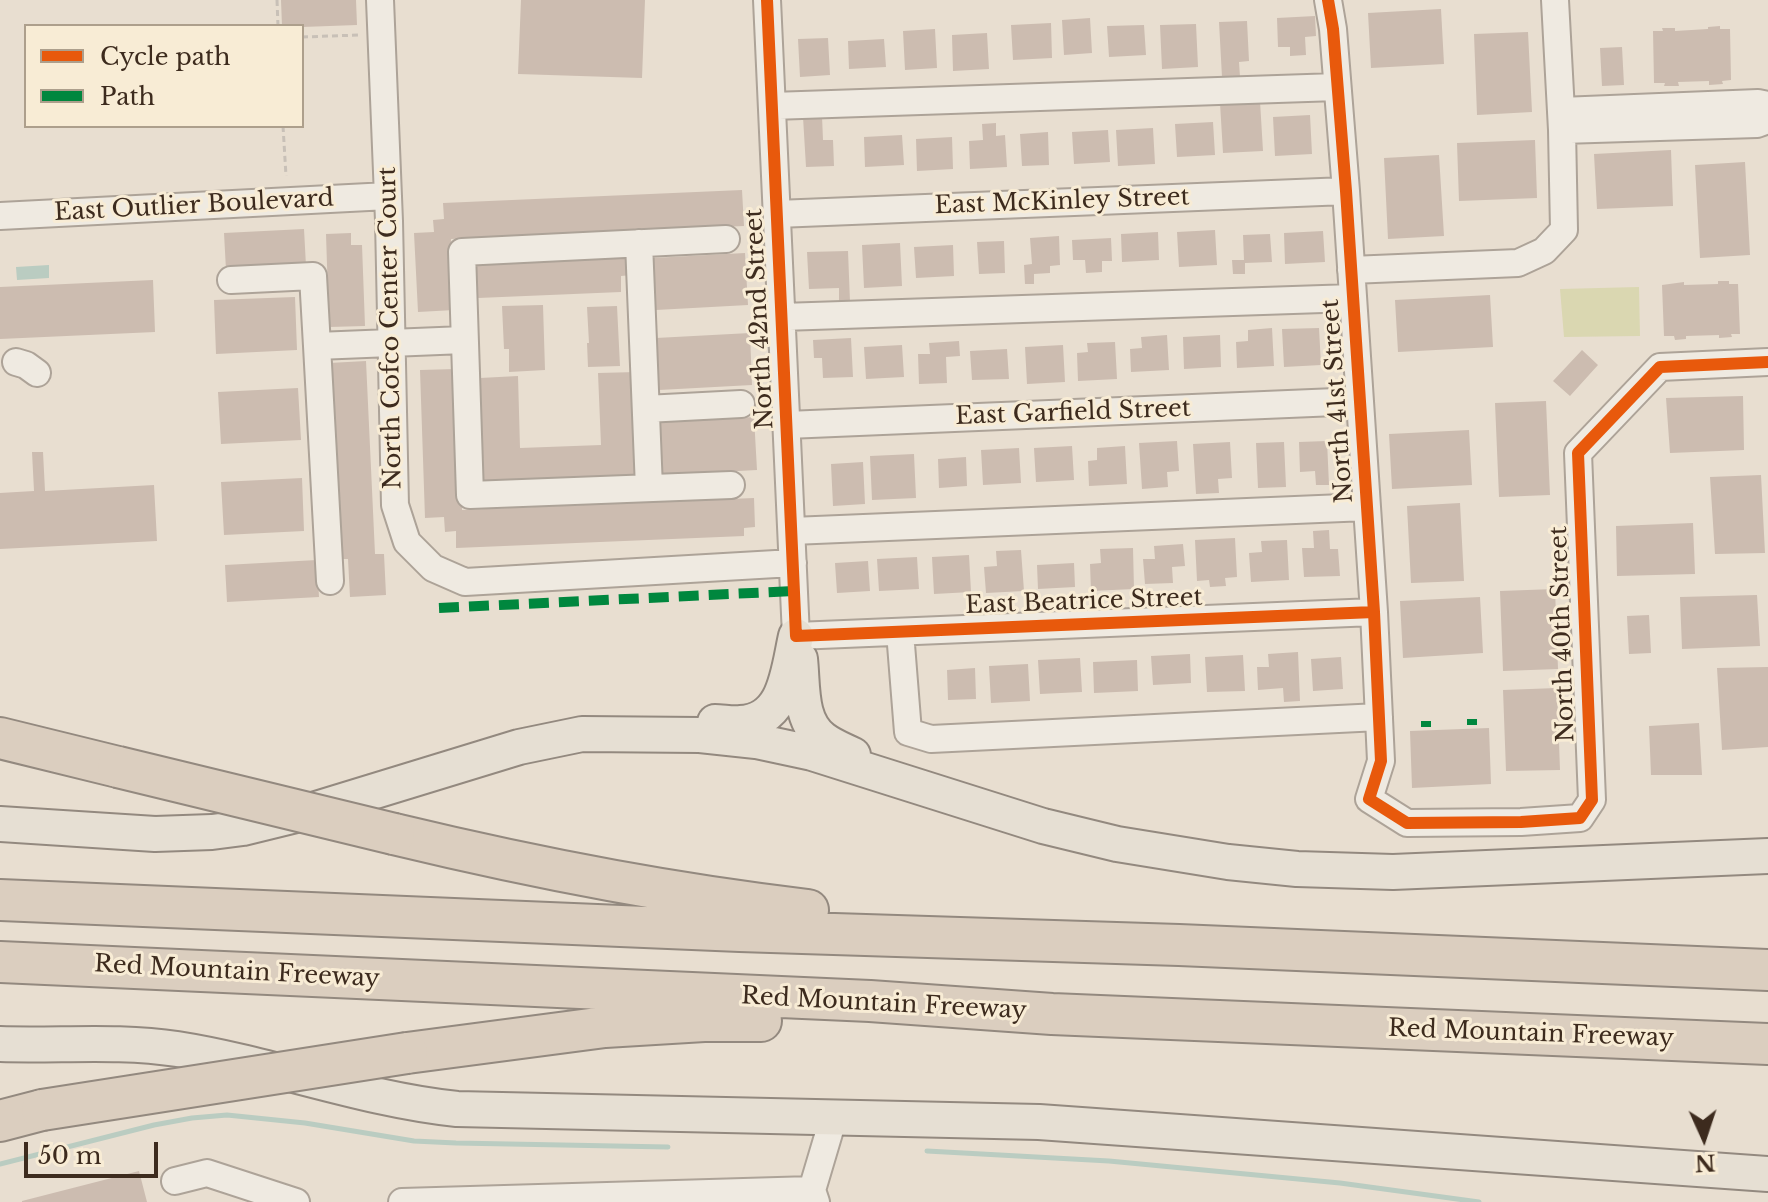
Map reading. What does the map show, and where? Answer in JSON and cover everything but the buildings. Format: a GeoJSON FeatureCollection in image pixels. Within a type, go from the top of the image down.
{"type":"FeatureCollection","features":[{"type":"Feature","properties":{"kind":"highway"},"geometry":{"type":"LineString","coordinates":[[0,738],[518,863],[669,892],[842,913],[1179,945]]}},
{"type":"Feature","properties":{"kind":"highway"},"geometry":{"type":"LineString","coordinates":[[0,749],[118,767]]}},
{"type":"Feature","properties":{"kind":"highway"},"geometry":{"type":"LineString","coordinates":[[0,900],[1763,970]]}},
{"type":"Feature","properties":{"kind":"highway","name":"Red Mountain Freeway"},"geometry":{"type":"LineString","coordinates":[[0,962],[870,1001],[1052,1014],[1763,1044]]}},
{"type":"Feature","properties":{"kind":"highway"},"geometry":{"type":"LineString","coordinates":[[0,1121],[42,1110],[531,1035],[704,1021],[868,1024],[1052,1014]]}},
{"type":"Feature","properties":{"kind":"highway"},"geometry":{"type":"LineString","coordinates":[[0,1111],[42,1110]]}},
{"type":"Feature","properties":{"kind":"main road"},"geometry":{"type":"LineString","coordinates":[[0,824],[155,834],[212,832],[273,821],[519,747],[661,719],[741,723],[758,719],[773,709],[782,695],[796,636]]}},
{"type":"Feature","properties":{"kind":"main road"},"geometry":{"type":"LineString","coordinates":[[796,636],[806,712],[812,727],[823,739],[899,780]]}},
{"type":"Feature","properties":{"kind":"main road"},"geometry":{"type":"LineString","coordinates":[[582,734],[700,735],[756,741],[812,753],[1014,818],[1078,835],[1181,856],[1266,866],[1359,872],[1426,871],[1768,856]]}},
{"type":"Feature","properties":{"kind":"main road"},"geometry":{"type":"LineString","coordinates":[[0,807],[155,834]]}},
{"type":"Feature","properties":{"kind":"main road"},"geometry":{"type":"LineString","coordinates":[[0,1044],[174,1049],[206,1054],[394,1101],[457,1109],[834,1116],[1108,1126],[1768,1174]]}},
{"type":"Feature","properties":{"kind":"main road"},"geometry":{"type":"LineString","coordinates":[[0,1058],[111,1045]]}},
{"type":"Feature","properties":{"kind":"street","name":"North Cofco Center Court"},"geometry":{"type":"LineString","coordinates":[[380,0],[395,505],[407,542],[433,568],[465,582],[793,563]]}},
{"type":"Feature","properties":{"kind":"street","name":"North 42nd Street"},"geometry":{"type":"LineString","coordinates":[[767,0],[796,636]]}},
{"type":"Feature","properties":{"kind":"street","name":"North 41st Street"},"geometry":{"type":"LineString","coordinates":[[1328,0],[1346,191],[1374,612],[1381,761],[1369,799]]}},
{"type":"Feature","properties":{"kind":"street"},"geometry":{"type":"LineString","coordinates":[[1351,270],[1518,263],[1544,251],[1564,230],[1555,0]]}},
{"type":"Feature","properties":{"kind":"street"},"geometry":{"type":"LineString","coordinates":[[772,106],[1337,87]]}},
{"type":"Feature","properties":{"kind":"street"},"geometry":{"type":"LineString","coordinates":[[1562,121],[1758,103],[1768,105]]}},
{"type":"Feature","properties":{"kind":"street"},"geometry":{"type":"LineString","coordinates":[[1562,121],[1757,124],[1768,120]]}},
{"type":"Feature","properties":{"kind":"street","name":"East McKinley Street"},"geometry":{"type":"LineString","coordinates":[[777,214],[1346,191]]}},
{"type":"Feature","properties":{"kind":"street","name":"East Outlier Boulevard"},"geometry":{"type":"LineString","coordinates":[[0,216],[388,196]]}},
{"type":"Feature","properties":{"kind":"street"},"geometry":{"type":"LineString","coordinates":[[726,239],[462,252],[470,495],[731,485]]}},
{"type":"Feature","properties":{"kind":"street"},"geometry":{"type":"LineString","coordinates":[[639,243],[649,488]]}},
{"type":"Feature","properties":{"kind":"street"},"geometry":{"type":"LineString","coordinates":[[231,280],[313,276],[330,581]]}},
{"type":"Feature","properties":{"kind":"street"},"geometry":{"type":"LineString","coordinates":[[782,317],[1353,298]]}},
{"type":"Feature","properties":{"kind":"street"},"geometry":{"type":"LineString","coordinates":[[317,346],[464,340]]}},
{"type":"Feature","properties":{"kind":"street","name":"North 40th Street"},"geometry":{"type":"LineString","coordinates":[[1369,799],[1407,823],[1580,818],[1592,800],[1578,453],[1660,367],[1768,362]]}},
{"type":"Feature","properties":{"kind":"street","name":"East Garfield Street"},"geometry":{"type":"LineString","coordinates":[[787,425],[1360,401]]}},
{"type":"Feature","properties":{"kind":"street"},"geometry":{"type":"LineString","coordinates":[[646,409],[741,404]]}},
{"type":"Feature","properties":{"kind":"street"},"geometry":{"type":"LineString","coordinates":[[792,531],[1367,507]]}},
{"type":"Feature","properties":{"kind":"street","name":"East Beatrice Street"},"geometry":{"type":"LineString","coordinates":[[796,636],[1374,612]]}},
{"type":"Feature","properties":{"kind":"street"},"geometry":{"type":"LineString","coordinates":[[900,632],[908,732],[931,739],[1379,717]]}},
{"type":"Feature","properties":{"kind":"street"},"geometry":{"type":"LineString","coordinates":[[402,1202],[814,1196],[834,1116]]}},
{"type":"Feature","properties":{"kind":"street"},"geometry":{"type":"LineString","coordinates":[[175,1181],[207,1173],[296,1202]]}},
{"type":"Feature","properties":{"kind":"path"},"geometry":{"type":"LineString","coordinates":[[277,0],[278,24]]}},
{"type":"Feature","properties":{"kind":"path"},"geometry":{"type":"LineString","coordinates":[[304,37],[358,34],[361,37]]}},
{"type":"Feature","properties":{"kind":"path"},"geometry":{"type":"LineString","coordinates":[[283,128],[286,176]]}},
{"type":"Feature","properties":{"kind":"shaded area"},"geometry":{"type":"Polygon","coordinates":[[[49,265],[49,278],[17,280],[16,267],[49,265]]]}},
{"type":"Feature","properties":{"kind":"shaded area"},"geometry":{"type":"Polygon","coordinates":[[[1639,287],[1640,336],[1564,337],[1560,289],[1639,287]]]}},
{"type":"Feature","properties":{"kind":"waterway"},"geometry":{"type":"LineString","coordinates":[[0,1164],[154,1125],[227,1115],[305,1123],[414,1141],[668,1147]]}},
{"type":"Feature","properties":{"kind":"waterway"},"geometry":{"type":"LineString","coordinates":[[927,1151],[1109,1161],[1340,1183],[1479,1202]]}},
{"type":"Feature","properties":{"kind":"marked path"},"geometry":{"type":"LineString","coordinates":[[439,608],[793,591]]}},
{"type":"Feature","properties":{"kind":"marked path"},"geometry":{"type":"LineString","coordinates":[[1472,719],[1472,725]]}},
{"type":"Feature","properties":{"kind":"marked path"},"geometry":{"type":"LineString","coordinates":[[1426,721],[1426,727]]}},
{"type":"Feature","properties":{"kind":"cycle path"},"geometry":{"type":"LineString","coordinates":[[767,0],[796,636],[1374,612]]}},
{"type":"Feature","properties":{"kind":"cycle path"},"geometry":{"type":"LineString","coordinates":[[1328,0],[1346,191],[1374,612],[1381,761],[1369,799],[1407,823],[1580,818],[1592,800],[1578,453],[1660,367],[1768,362]]}}]}
